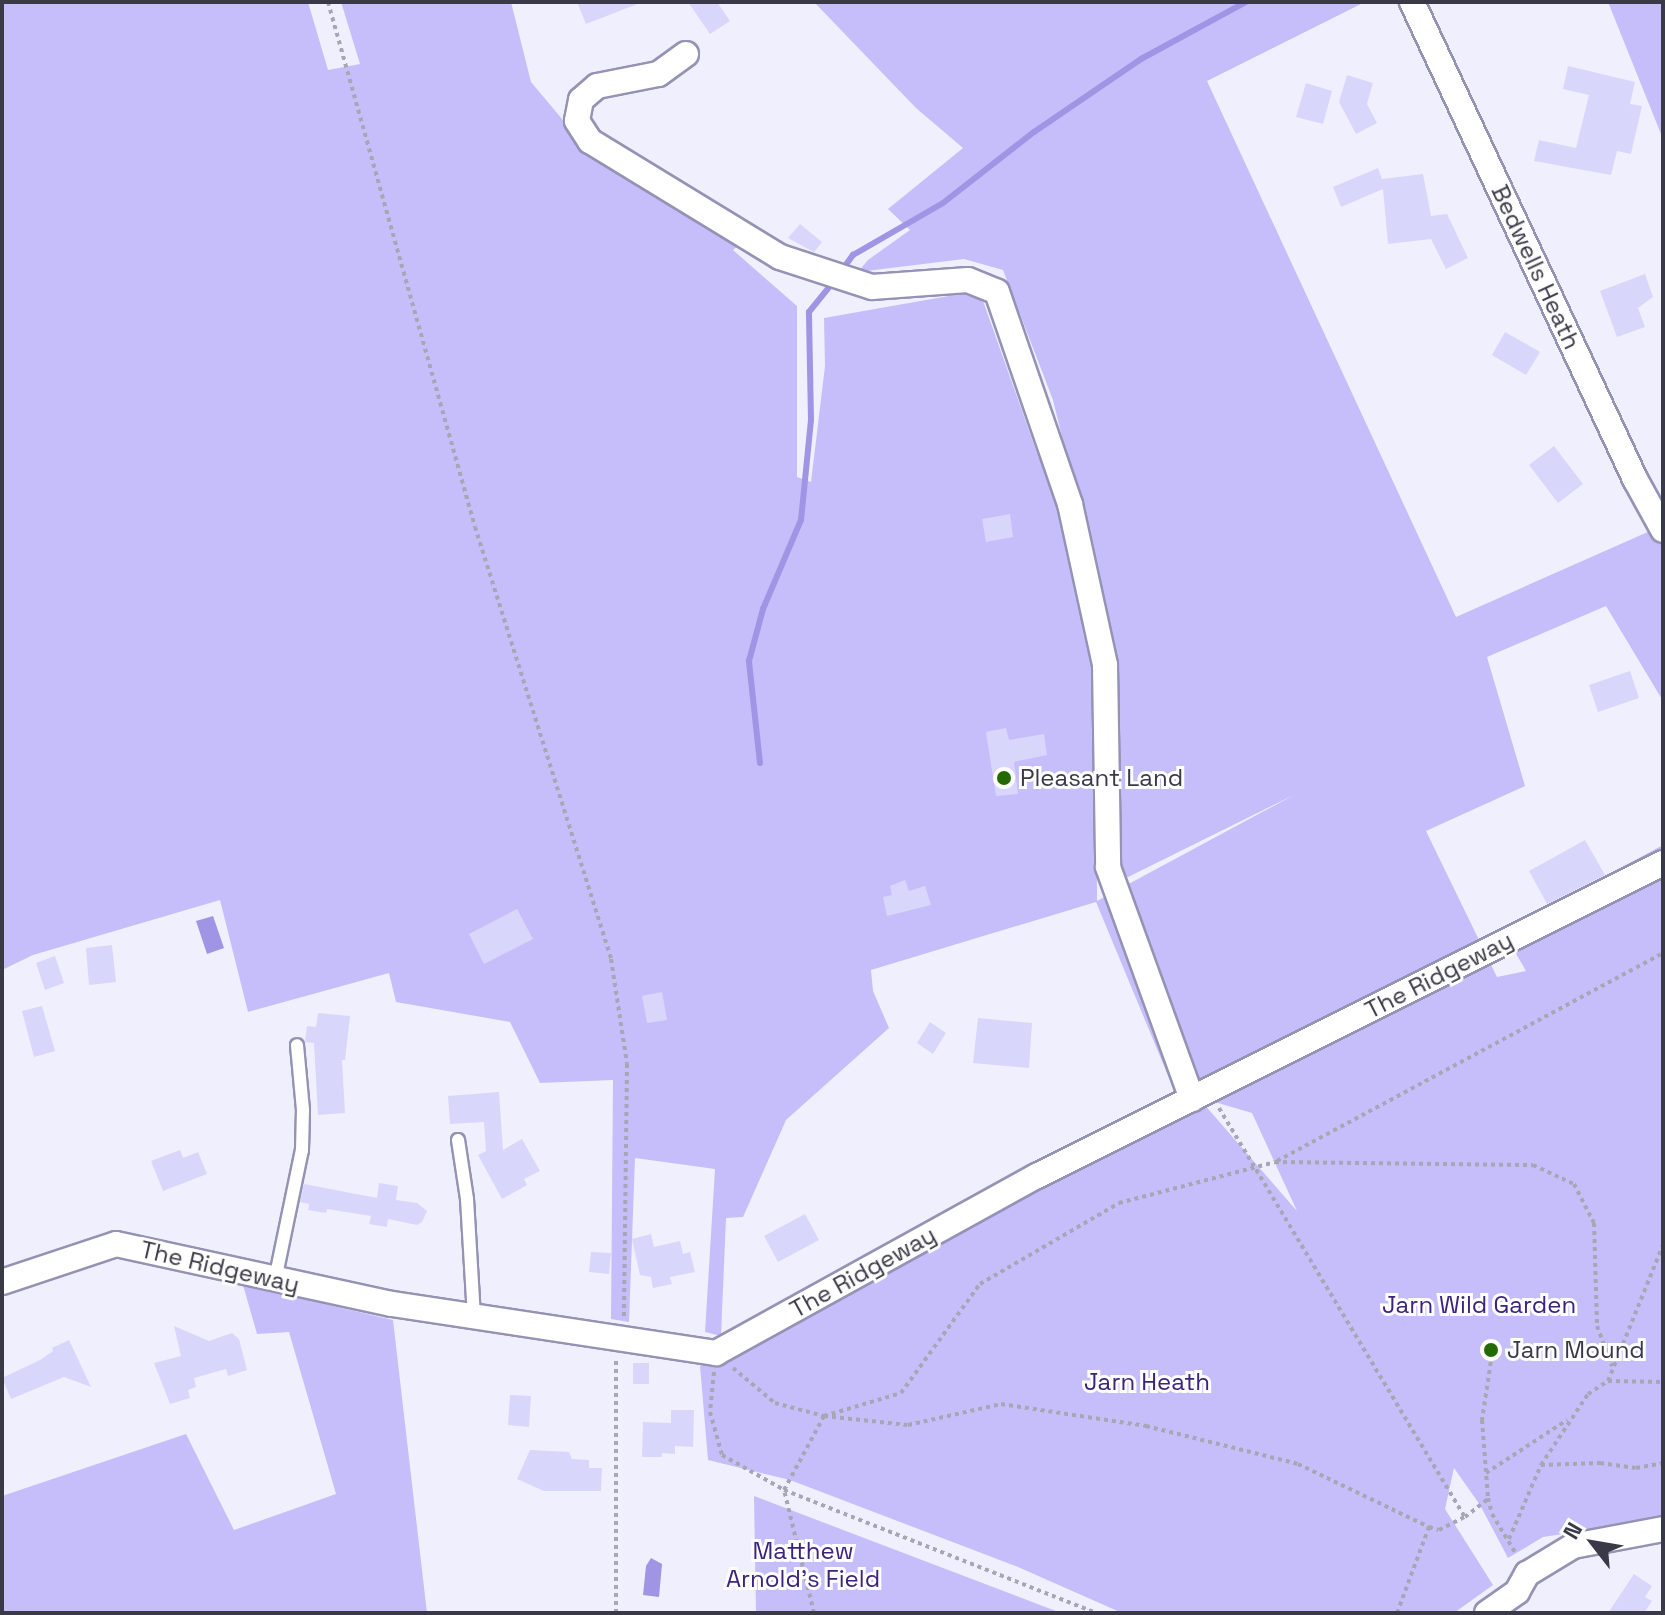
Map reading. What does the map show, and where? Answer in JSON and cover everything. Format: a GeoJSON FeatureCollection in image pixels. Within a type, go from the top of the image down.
{"type":"FeatureCollection","features":[{"type":"Feature","properties":{"kind":"street","name":"Bedwells Heath"},"geometry":{"type":"LineString","coordinates":[[1412,2],[1635,479],[1663,530]]}},
{"type":"Feature","properties":{"kind":"street"},"geometry":{"type":"LineString","coordinates":[[686,54],[658,74],[597,86],[581,100],[577,121],[590,141],[780,257],[872,287],[968,280],[997,292],[1070,504],[1105,665],[1108,867],[1200,1094]]}},
{"type":"Feature","properties":{"kind":"street","name":"The Ridgeway"},"geometry":{"type":"LineString","coordinates":[[2,1282],[116,1244],[275,1280],[474,1318],[716,1353],[1037,1176],[1663,863]]}},
{"type":"Feature","properties":{"kind":"street"},"geometry":{"type":"LineString","coordinates":[[1487,1613],[1523,1593],[1573,1546],[1663,1529]]}},
{"type":"Feature","properties":{"kind":"lane"},"geometry":{"type":"LineString","coordinates":[[275,1280],[302,1150],[303,1110],[297,1045]]}},
{"type":"Feature","properties":{"kind":"lane"},"geometry":{"type":"LineString","coordinates":[[458,1140],[467,1199],[474,1318]]}},
{"type":"Feature","properties":{"kind":"path"},"geometry":{"type":"LineString","coordinates":[[328,2],[475,527],[611,959],[627,1064],[616,1613]]}},
{"type":"Feature","properties":{"kind":"path"},"geometry":{"type":"LineString","coordinates":[[814,1613],[784,1490],[824,1416],[901,1393],[980,1284],[1119,1203],[1257,1170],[1275,1162],[1663,953]]}},
{"type":"Feature","properties":{"kind":"path"},"geometry":{"type":"LineString","coordinates":[[1200,1094],[1257,1170],[1465,1517]]}},
{"type":"Feature","properties":{"kind":"path"},"geometry":{"type":"LineString","coordinates":[[1275,1162],[1533,1165],[1574,1184],[1594,1223],[1597,1326],[1612,1366]]}},
{"type":"Feature","properties":{"kind":"path"},"geometry":{"type":"LineString","coordinates":[[1608,1381],[1663,1245]]}},
{"type":"Feature","properties":{"kind":"path"},"geometry":{"type":"LineString","coordinates":[[716,1353],[775,1403],[824,1416],[908,1425],[1001,1404],[1146,1426],[1298,1464],[1439,1530],[1465,1517],[1488,1498]]}},
{"type":"Feature","properties":{"kind":"path"},"geometry":{"type":"LineString","coordinates":[[716,1353],[710,1412],[722,1455],[784,1490],[1097,1613]]}},
{"type":"Feature","properties":{"kind":"path"},"geometry":{"type":"LineString","coordinates":[[1492,1354],[1482,1420],[1488,1498],[1492,1514],[1509,1539],[1523,1593]]}},
{"type":"Feature","properties":{"kind":"path"},"geometry":{"type":"LineString","coordinates":[[1509,1539],[1541,1465],[1588,1394],[1608,1381],[1663,1382]]}},
{"type":"Feature","properties":{"kind":"path"},"geometry":{"type":"LineString","coordinates":[[1486,1473],[1568,1420]]}},
{"type":"Feature","properties":{"kind":"path"},"geometry":{"type":"LineString","coordinates":[[1541,1465],[1600,1463],[1636,1468],[1663,1463]]}},
{"type":"Feature","properties":{"kind":"path"},"geometry":{"type":"LineString","coordinates":[[1397,1613],[1429,1527]]}},
{"type":"Feature","properties":{"kind":"green space"},"geometry":{"type":"Polygon","coordinates":[[[2,2],[308,2],[328,70],[360,64],[341,2],[511,2],[531,82],[599,163],[741,243],[733,250],[797,306],[797,477],[811,482],[825,366],[824,318],[960,294],[982,298],[1037,453],[1067,522],[1096,666],[1097,901],[1294,795],[1120,881],[1098,583],[1053,400],[1003,270],[964,259],[858,272],[868,260],[910,230],[888,209],[963,148],[916,108],[814,2],[1365,2],[1207,81],[1456,617],[1650,531],[1663,538],[1663,701],[1606,606],[1487,657],[1525,786],[1426,831],[1497,977],[1526,971],[1503,931],[1663,845],[1663,1519],[1543,1537],[1508,1558],[1480,1505],[1454,1468],[1445,1509],[1493,1585],[1454,1613],[1122,1613],[1018,1567],[790,1480],[708,1460],[700,1366],[1203,1103],[1297,1211],[1252,1113],[1174,1090],[1096,902],[871,970],[873,991],[889,1028],[786,1120],[743,1217],[726,1218],[721,1336],[705,1332],[715,1169],[635,1158],[629,1322],[611,1319],[613,1080],[540,1083],[510,1022],[396,1002],[389,973],[248,1012],[220,900],[33,955],[2,970],[2,2]]]}},
{"type":"Feature","properties":{"kind":"green space"},"geometry":{"type":"Polygon","coordinates":[[[1608,2],[1663,2],[1663,139],[1608,2]]]}},
{"type":"Feature","properties":{"kind":"green space"},"geometry":{"type":"Polygon","coordinates":[[[243,1285],[393,1320],[427,1613],[2,1613],[2,1496],[186,1434],[234,1530],[336,1494],[289,1332],[257,1334],[243,1285]]]}},
{"type":"Feature","properties":{"kind":"green space","name":"Matthew Arnold's Field"},"geometry":{"type":"Polygon","coordinates":[[[754,1496],[1061,1613],[756,1613],[754,1496]]]}},
{"type":"Feature","properties":{"kind":"shaded area"},"geometry":{"type":"Polygon","coordinates":[[[213,916],[224,948],[207,954],[196,921],[213,916]]]}},
{"type":"Feature","properties":{"kind":"shaded area"},"geometry":{"type":"Polygon","coordinates":[[[651,1558],[662,1564],[659,1597],[643,1595],[646,1566],[651,1558]]]}},
{"type":"Feature","properties":{"kind":"building"},"geometry":{"type":"Polygon","coordinates":[[[577,2],[640,2],[640,3],[586,24],[577,2]]]}},
{"type":"Feature","properties":{"kind":"building"},"geometry":{"type":"Polygon","coordinates":[[[688,2],[717,2],[730,21],[710,34],[688,2]]]}},
{"type":"Feature","properties":{"kind":"building"},"geometry":{"type":"Polygon","coordinates":[[[1568,66],[1635,82],[1630,104],[1642,106],[1631,154],[1617,151],[1611,175],[1534,161],[1539,140],[1576,148],[1589,95],[1563,89],[1568,66]]]}},
{"type":"Feature","properties":{"kind":"building"},"geometry":{"type":"Polygon","coordinates":[[[1347,75],[1373,83],[1367,104],[1377,123],[1356,134],[1339,102],[1347,75]]]}},
{"type":"Feature","properties":{"kind":"building"},"geometry":{"type":"Polygon","coordinates":[[[1306,83],[1332,91],[1323,124],[1296,117],[1306,83]]]}},
{"type":"Feature","properties":{"kind":"building"},"geometry":{"type":"Polygon","coordinates":[[[1378,168],[1382,179],[1423,174],[1431,216],[1447,214],[1468,258],[1446,269],[1431,239],[1388,244],[1383,189],[1341,207],[1333,187],[1378,168]]]}},
{"type":"Feature","properties":{"kind":"building"},"geometry":{"type":"Polygon","coordinates":[[[800,224],[822,242],[814,252],[788,238],[800,224]]]}},
{"type":"Feature","properties":{"kind":"building"},"geometry":{"type":"Polygon","coordinates":[[[1645,274],[1653,297],[1638,308],[1645,327],[1617,337],[1600,291],[1645,274]]]}},
{"type":"Feature","properties":{"kind":"building"},"geometry":{"type":"Polygon","coordinates":[[[1505,332],[1540,352],[1526,375],[1492,355],[1505,332]]]}},
{"type":"Feature","properties":{"kind":"building"},"geometry":{"type":"Polygon","coordinates":[[[1554,446],[1583,484],[1558,503],[1529,465],[1554,446]]]}},
{"type":"Feature","properties":{"kind":"building"},"geometry":{"type":"Polygon","coordinates":[[[1010,514],[1013,537],[986,542],[982,519],[1010,514]]]}},
{"type":"Feature","properties":{"kind":"building"},"geometry":{"type":"Polygon","coordinates":[[[1630,671],[1639,698],[1598,712],[1589,685],[1630,671]]]}},
{"type":"Feature","properties":{"kind":"building","name":"Pleasant Land"},"geometry":{"type":"Polygon","coordinates":[[[1006,728],[1009,740],[1044,734],[1047,755],[1014,762],[1018,794],[996,796],[986,732],[1006,728]]]}},
{"type":"Feature","properties":{"kind":"building"},"geometry":{"type":"Polygon","coordinates":[[[1585,840],[1605,875],[1547,904],[1529,871],[1585,840]]]}},
{"type":"Feature","properties":{"kind":"building"},"geometry":{"type":"Polygon","coordinates":[[[905,880],[909,891],[925,886],[931,905],[887,916],[883,897],[892,895],[890,886],[905,880]]]}},
{"type":"Feature","properties":{"kind":"building"},"geometry":{"type":"Polygon","coordinates":[[[517,909],[533,939],[484,964],[469,934],[517,909]]]}},
{"type":"Feature","properties":{"kind":"building"},"geometry":{"type":"Polygon","coordinates":[[[112,945],[116,982],[89,985],[86,948],[112,945]]]}},
{"type":"Feature","properties":{"kind":"building"},"geometry":{"type":"Polygon","coordinates":[[[55,956],[64,983],[45,990],[36,963],[55,956]]]}},
{"type":"Feature","properties":{"kind":"building"},"geometry":{"type":"Polygon","coordinates":[[[662,992],[667,1020],[647,1023],[642,996],[662,992]]]}},
{"type":"Feature","properties":{"kind":"building"},"geometry":{"type":"Polygon","coordinates":[[[42,1006],[55,1051],[34,1057],[22,1011],[42,1006]]]}},
{"type":"Feature","properties":{"kind":"building"},"geometry":{"type":"Polygon","coordinates":[[[318,1013],[350,1016],[345,1060],[342,1060],[345,1113],[318,1115],[314,1043],[305,1042],[307,1026],[316,1027],[318,1013]]]}},
{"type":"Feature","properties":{"kind":"building"},"geometry":{"type":"Polygon","coordinates":[[[978,1018],[1032,1023],[1029,1068],[973,1063],[978,1018]]]}},
{"type":"Feature","properties":{"kind":"building"},"geometry":{"type":"Polygon","coordinates":[[[930,1022],[946,1033],[933,1054],[917,1043],[930,1022]]]}},
{"type":"Feature","properties":{"kind":"building"},"geometry":{"type":"Polygon","coordinates":[[[499,1092],[503,1150],[522,1139],[540,1171],[524,1179],[527,1185],[502,1199],[478,1155],[486,1151],[484,1122],[450,1124],[448,1096],[499,1092]]]}},
{"type":"Feature","properties":{"kind":"building"},"geometry":{"type":"Polygon","coordinates":[[[180,1150],[183,1158],[198,1152],[207,1174],[163,1191],[151,1161],[180,1150]]]}},
{"type":"Feature","properties":{"kind":"building"},"geometry":{"type":"Polygon","coordinates":[[[379,1183],[398,1186],[396,1200],[417,1203],[427,1211],[422,1222],[417,1225],[388,1219],[387,1227],[369,1224],[371,1216],[327,1209],[326,1213],[308,1210],[309,1204],[300,1202],[304,1184],[377,1198],[379,1183]]]}},
{"type":"Feature","properties":{"kind":"building"},"geometry":{"type":"Polygon","coordinates":[[[805,1214],[819,1240],[778,1262],[764,1236],[805,1214]]]}},
{"type":"Feature","properties":{"kind":"building"},"geometry":{"type":"Polygon","coordinates":[[[651,1234],[654,1247],[680,1241],[683,1254],[690,1252],[695,1272],[670,1277],[672,1284],[653,1288],[651,1277],[640,1275],[632,1239],[651,1234]]]}},
{"type":"Feature","properties":{"kind":"building"},"geometry":{"type":"Polygon","coordinates":[[[591,1252],[611,1253],[609,1274],[589,1272],[591,1252]]]}},
{"type":"Feature","properties":{"kind":"building"},"geometry":{"type":"Polygon","coordinates":[[[174,1326],[209,1341],[232,1333],[239,1339],[247,1370],[228,1376],[226,1369],[194,1378],[196,1387],[188,1390],[190,1398],[170,1404],[154,1363],[181,1356],[174,1326]]]}},
{"type":"Feature","properties":{"kind":"building"},"geometry":{"type":"Polygon","coordinates":[[[69,1340],[91,1387],[64,1377],[11,1399],[2,1378],[40,1360],[53,1351],[52,1348],[69,1340]]]}},
{"type":"Feature","properties":{"kind":"building"},"geometry":{"type":"Polygon","coordinates":[[[633,1363],[649,1363],[649,1384],[633,1384],[633,1363]]]}},
{"type":"Feature","properties":{"kind":"building"},"geometry":{"type":"Polygon","coordinates":[[[510,1395],[531,1396],[529,1427],[508,1425],[510,1395]]]}},
{"type":"Feature","properties":{"kind":"building"},"geometry":{"type":"Polygon","coordinates":[[[671,1410],[694,1410],[693,1447],[675,1446],[675,1454],[642,1457],[643,1422],[671,1423],[671,1410]]]}},
{"type":"Feature","properties":{"kind":"building"},"geometry":{"type":"Polygon","coordinates":[[[530,1450],[569,1452],[572,1459],[589,1460],[589,1468],[602,1468],[601,1491],[544,1491],[517,1479],[530,1450]]]}},
{"type":"Feature","properties":{"kind":"building"},"geometry":{"type":"Polygon","coordinates":[[[1634,1574],[1652,1586],[1645,1597],[1652,1601],[1644,1613],[1608,1613],[1634,1574]]]}},
{"type":"Feature","properties":{"kind":"waterway"},"geometry":{"type":"LineString","coordinates":[[842,270],[853,255],[943,203],[1034,132],[1141,59],[1246,2]]}},
{"type":"Feature","properties":{"kind":"waterway"},"geometry":{"type":"LineString","coordinates":[[760,763],[749,661],[763,609],[801,520],[811,420],[809,312],[833,282]]}},
{"type":"Feature","properties":{"kind":"place","name":"Pleasant Land"},"geometry":{"type":"Point","coordinates":[1004,778]}},
{"type":"Feature","properties":{"kind":"place","name":"Jarn Mound"},"geometry":{"type":"Point","coordinates":[1491,1350]}},
{"type":"Feature","properties":{"kind":"park label","name":"Jarn Wild Garden"},"geometry":{"type":"Point","coordinates":[1479,1305]}},
{"type":"Feature","properties":{"kind":"park label","name":"Jarn Heath"},"geometry":{"type":"Point","coordinates":[1147,1382]}}]}
